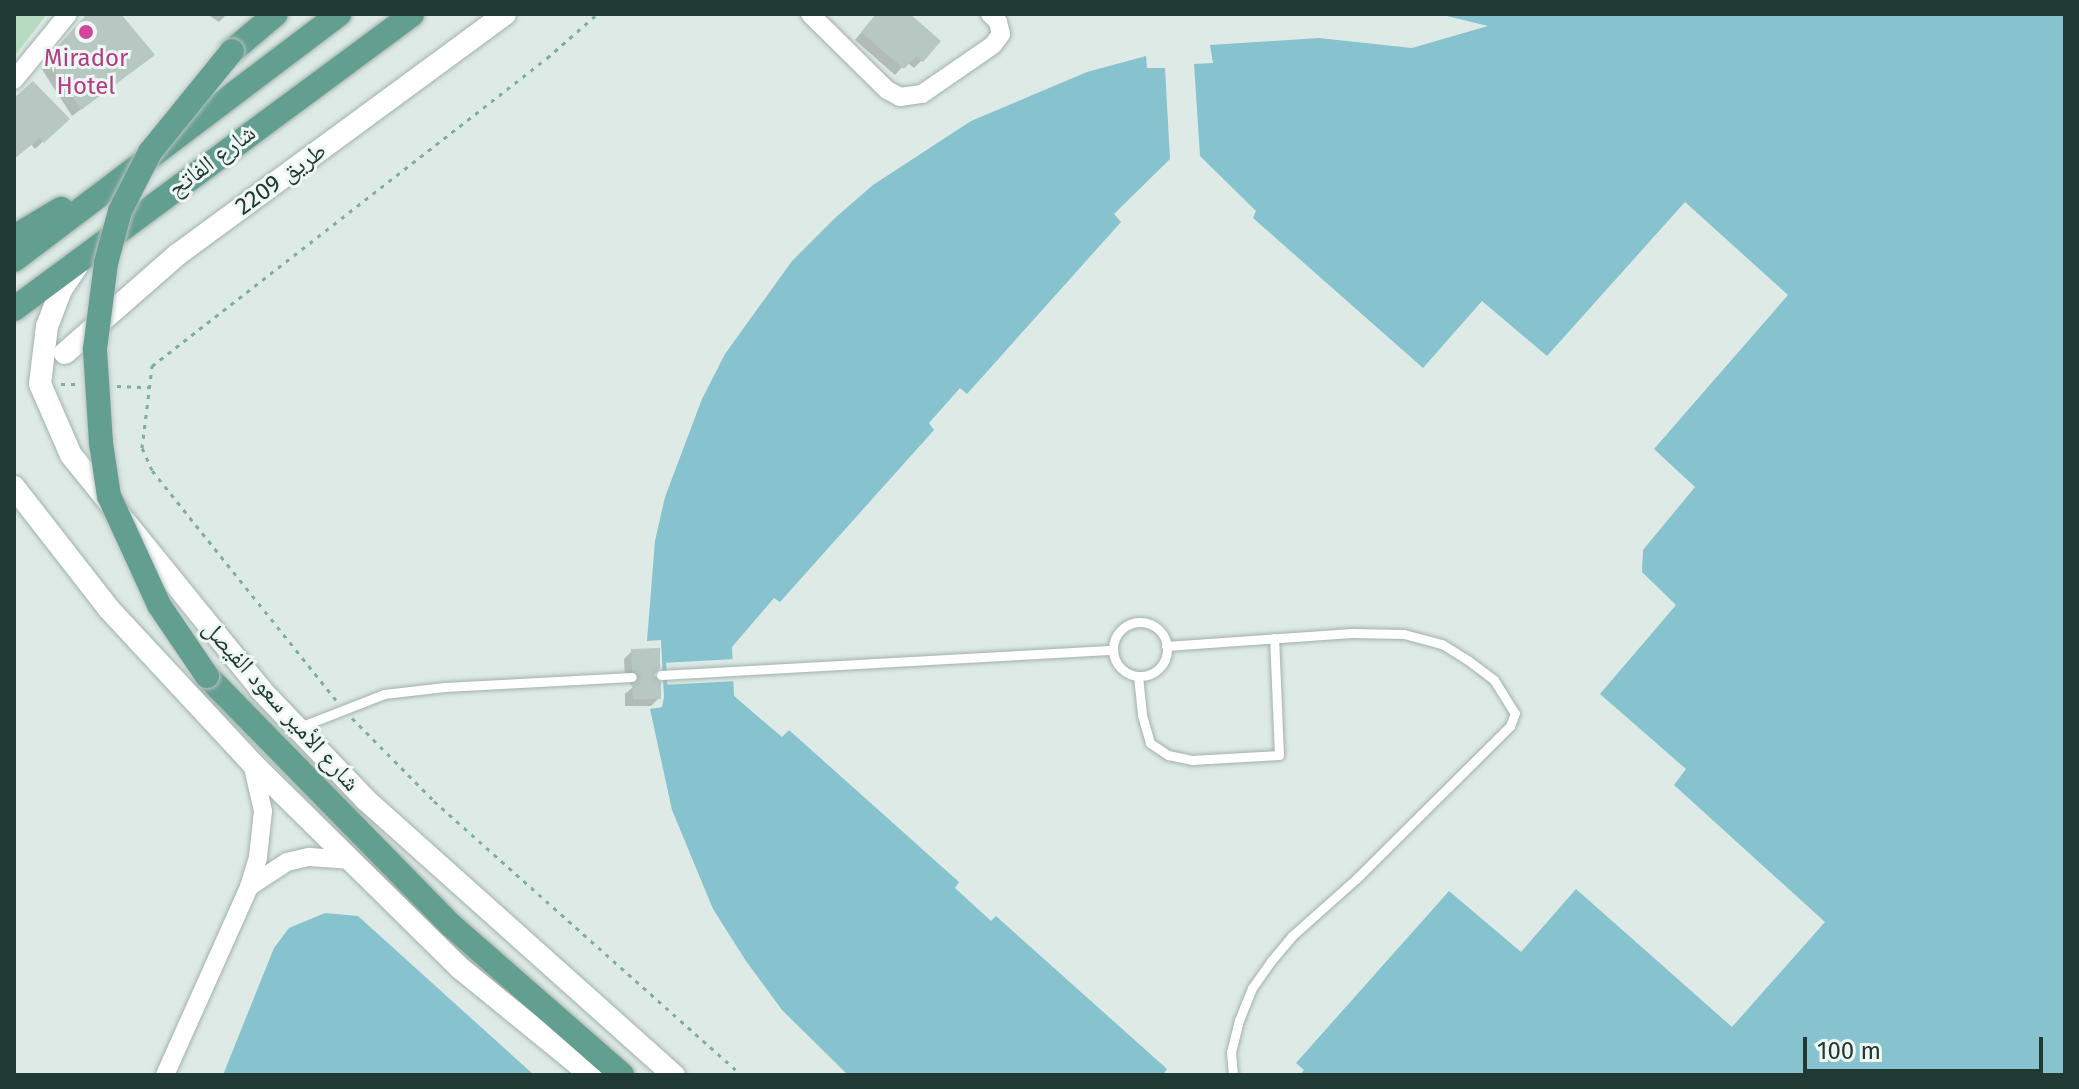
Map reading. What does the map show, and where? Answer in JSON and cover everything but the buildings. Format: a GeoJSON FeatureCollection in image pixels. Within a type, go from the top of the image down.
{"type":"FeatureCollection","features":[{"type":"Feature","properties":{"kind":"main road"},"geometry":{"type":"LineString","coordinates":[[276,14],[232,51],[150,152],[120,211],[106,263],[95,349],[101,443],[109,496],[159,605],[207,676],[452,926],[622,1075]]}},
{"type":"Feature","properties":{"kind":"main road","name":"شارع الفاتح"},"geometry":{"type":"LineString","coordinates":[[14,260],[339,14]]}},
{"type":"Feature","properties":{"kind":"main road","name":"شارع الفاتح"},"geometry":{"type":"LineString","coordinates":[[14,309],[412,14]]}},
{"type":"Feature","properties":{"kind":"main road"},"geometry":{"type":"LineString","coordinates":[[14,237],[59,210],[88,205]]}},
{"type":"Feature","properties":{"kind":"street"},"geometry":{"type":"LineString","coordinates":[[14,80],[68,14]]}},
{"type":"Feature","properties":{"kind":"street","name":"طريق 2209"},"geometry":{"type":"LineString","coordinates":[[65,353],[177,255],[505,14]]}},
{"type":"Feature","properties":{"kind":"street"},"geometry":{"type":"LineString","coordinates":[[810,14],[887,90],[900,97],[922,94],[993,45],[1001,34],[998,22],[990,14]]}},
{"type":"Feature","properties":{"kind":"street","name":"شارع الأمير سعود الفيصل"},"geometry":{"type":"LineString","coordinates":[[83,258],[57,299],[44,345],[40,384],[61,438],[187,600],[297,728],[366,800],[674,1075]]}},
{"type":"Feature","properties":{"kind":"street"},"geometry":{"type":"LineString","coordinates":[[14,487],[109,609],[252,763],[460,968],[591,1075]]}},
{"type":"Feature","properties":{"kind":"street"},"geometry":{"type":"LineString","coordinates":[[165,1075],[249,887],[264,832],[252,763]]}},
{"type":"Feature","properties":{"kind":"street"},"geometry":{"type":"LineString","coordinates":[[249,887],[287,862],[309,857],[348,860]]}},
{"type":"Feature","properties":{"kind":"lane"},"geometry":{"type":"LineString","coordinates":[[1136,623],[1154,626],[1166,646],[1161,667],[1138,676],[1122,670],[1113,650],[1120,631],[1136,623]]}},
{"type":"Feature","properties":{"kind":"lane"},"geometry":{"type":"LineString","coordinates":[[1166,646],[1352,633],[1404,634],[1442,644],[1494,680],[1515,713],[1510,726],[1357,878],[1292,936],[1271,961],[1252,988],[1239,1020],[1231,1052],[1233,1075]]}},
{"type":"Feature","properties":{"kind":"lane"},"geometry":{"type":"LineString","coordinates":[[1138,676],[1142,715],[1150,743],[1168,755],[1192,760],[1279,755],[1274,638]]}},
{"type":"Feature","properties":{"kind":"lane"},"geometry":{"type":"LineString","coordinates":[[661,675],[1113,650]]}},
{"type":"Feature","properties":{"kind":"lane"},"geometry":{"type":"LineString","coordinates":[[297,728],[384,694],[445,687],[632,677]]}},
{"type":"Feature","properties":{"kind":"path"},"geometry":{"type":"LineString","coordinates":[[597,14],[547,58],[152,366],[142,448],[152,470],[209,545],[345,710],[434,801],[741,1075]]}},
{"type":"Feature","properties":{"kind":"green space"},"geometry":{"type":"Polygon","coordinates":[[[14,14],[47,14],[14,57],[14,14]]]}},
{"type":"Feature","properties":{"kind":"water"},"geometry":{"type":"Polygon","coordinates":[[[1439,14],[2065,14],[2065,1075],[1300,1075],[1304,1070],[1296,1063],[1449,891],[1521,952],[1576,889],[1732,1027],[1825,922],[1674,785],[1686,769],[1600,694],[1676,605],[1642,572],[1643,550],[1695,487],[1654,449],[1788,295],[1685,202],[1547,356],[1482,301],[1423,368],[1253,218],[1256,211],[1200,156],[1194,64],[1213,63],[1210,45],[1319,38],[1412,48],[1488,26],[1439,14]]]}},
{"type":"Feature","properties":{"kind":"water"},"geometry":{"type":"Polygon","coordinates":[[[1146,56],[1147,68],[1165,68],[1170,159],[1114,214],[1121,222],[967,394],[960,388],[929,423],[934,430],[780,602],[774,598],[732,647],[734,696],[782,737],[789,730],[959,882],[955,888],[991,921],[996,916],[1167,1069],[1163,1075],[848,1075],[782,1010],[746,961],[713,909],[672,810],[650,709],[662,707],[664,697],[661,640],[647,641],[655,541],[665,497],[702,399],[725,354],[792,261],[835,218],[873,185],[971,121],[1087,72],[1146,56]]]}},
{"type":"Feature","properties":{"kind":"water"},"geometry":{"type":"Polygon","coordinates":[[[325,913],[358,916],[534,1075],[223,1075],[274,948],[289,928],[325,913]]]}},
{"type":"Feature","properties":{"kind":"pier"},"geometry":{"type":"Polygon","coordinates":[[[736,659],[737,681],[667,685],[666,663],[736,659]]]}},
{"type":"Feature","properties":{"kind":"place","name":"Mirador Hotel"},"geometry":{"type":"Point","coordinates":[86,32]}}]}
